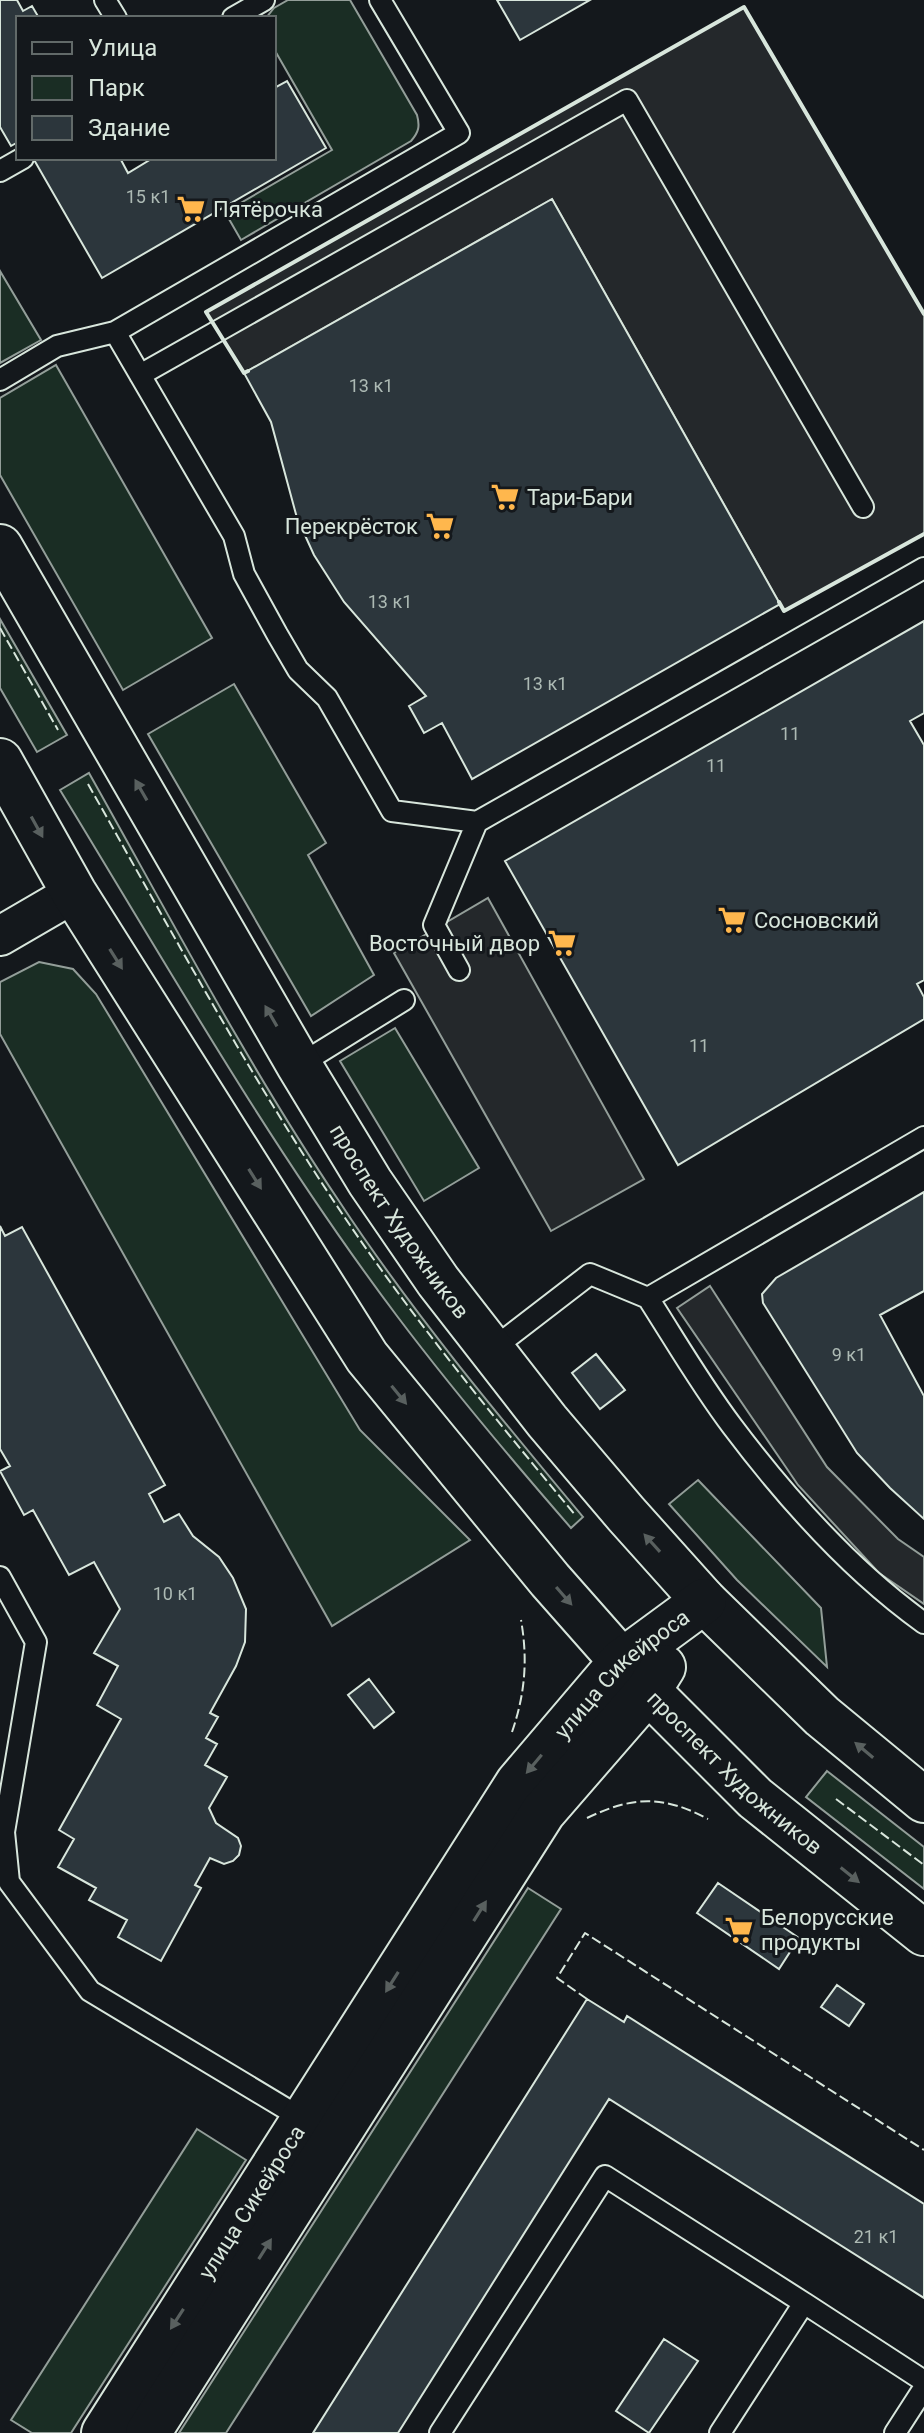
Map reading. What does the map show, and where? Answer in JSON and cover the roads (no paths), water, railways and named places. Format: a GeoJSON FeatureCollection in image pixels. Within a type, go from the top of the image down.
{"type":"FeatureCollection","features":[{"type":"Feature","properties":{"kind":"street","name":"проспект Художников"},"geometry":{"type":"LineString","coordinates":[[0,547],[299,1065],[370,1182],[438,1281],[490,1351],[626,1514],[704,1601],[822,1716],[924,1800]]}},
{"type":"Feature","properties":{"kind":"street","name":"проспект Художников"},"geometry":{"type":"LineString","coordinates":[[0,761],[74,893],[367,1357],[635,1677],[755,1798],[924,1933]]}},
{"type":"Feature","properties":{"kind":"street"},"geometry":{"type":"LineString","coordinates":[[0,936],[74,893]]}},
{"type":"Feature","properties":{"kind":"street","name":"улица Сикейроса"},"geometry":{"type":"LineString","coordinates":[[104,2433],[635,1677],[704,1601]]}},
{"type":"Feature","properties":{"kind":"street","name":"улица Сикейроса"},"geometry":{"type":"LineString","coordinates":[[148,2433],[320,2129]]}},
{"type":"Feature","properties":{"kind":"lane"},"geometry":{"type":"LineString","coordinates":[[236,16],[264,0]]}},
{"type":"Feature","properties":{"kind":"lane"},"geometry":{"type":"LineString","coordinates":[[0,380],[57,346],[115,332],[459,133],[380,0]]}},
{"type":"Feature","properties":{"kind":"lane"},"geometry":{"type":"LineString","coordinates":[[140,375],[627,100],[863,507]]}},
{"type":"Feature","properties":{"kind":"lane"},"geometry":{"type":"LineString","coordinates":[[0,171],[19,160]]}},
{"type":"Feature","properties":{"kind":"lane"},"geometry":{"type":"LineString","coordinates":[[115,332],[234,536],[244,574],[277,634],[298,670],[327,698],[392,811],[477,822],[924,568]]}},
{"type":"Feature","properties":{"kind":"lane"},"geometry":{"type":"LineString","coordinates":[[459,970],[434,925],[477,822]]}},
{"type":"Feature","properties":{"kind":"lane"},"geometry":{"type":"LineString","coordinates":[[299,1065],[404,1000]]}},
{"type":"Feature","properties":{"kind":"lane"},"geometry":{"type":"LineString","coordinates":[[648,1298],[924,1137]]}},
{"type":"Feature","properties":{"kind":"lane"},"geometry":{"type":"LineString","coordinates":[[490,1351],[590,1274],[648,1298],[730,1424],[780,1487],[837,1549],[924,1623]]}},
{"type":"Feature","properties":{"kind":"lane"},"geometry":{"type":"LineString","coordinates":[[0,1577],[36,1642],[4,1832],[9,1882],[90,1991],[320,2129]]}},
{"type":"Feature","properties":{"kind":"lane"},"geometry":{"type":"LineString","coordinates":[[440,2433],[605,2176],[924,2381]]}},
{"type":"Feature","properties":{"kind":"lane"},"geometry":{"type":"LineString","coordinates":[[722,2432],[804,2303]]}},
{"type":"Feature","properties":{"kind":"lane"},"geometry":{"type":"LineString","coordinates":[[895,2433],[924,2388]]}},
{"type":"Feature","properties":{"kind":"place","name":"Пятёрочка"},"geometry":{"type":"Point","coordinates":[191,209]}},
{"type":"Feature","properties":{"kind":"place","name":"Тари-Бари"},"geometry":{"type":"Point","coordinates":[505,497]}},
{"type":"Feature","properties":{"kind":"place","name":"Перекрёсток"},"geometry":{"type":"Point","coordinates":[440,526]}},
{"type":"Feature","properties":{"kind":"place","name":"Сосновский"},"geometry":{"type":"Point","coordinates":[732,920]}},
{"type":"Feature","properties":{"kind":"place","name":"Восточный двор"},"geometry":{"type":"Point","coordinates":[562,943]}},
{"type":"Feature","properties":{"kind":"place","name":"Белорусские продукты"},"geometry":{"type":"Point","coordinates":[739,1930]}}]}
